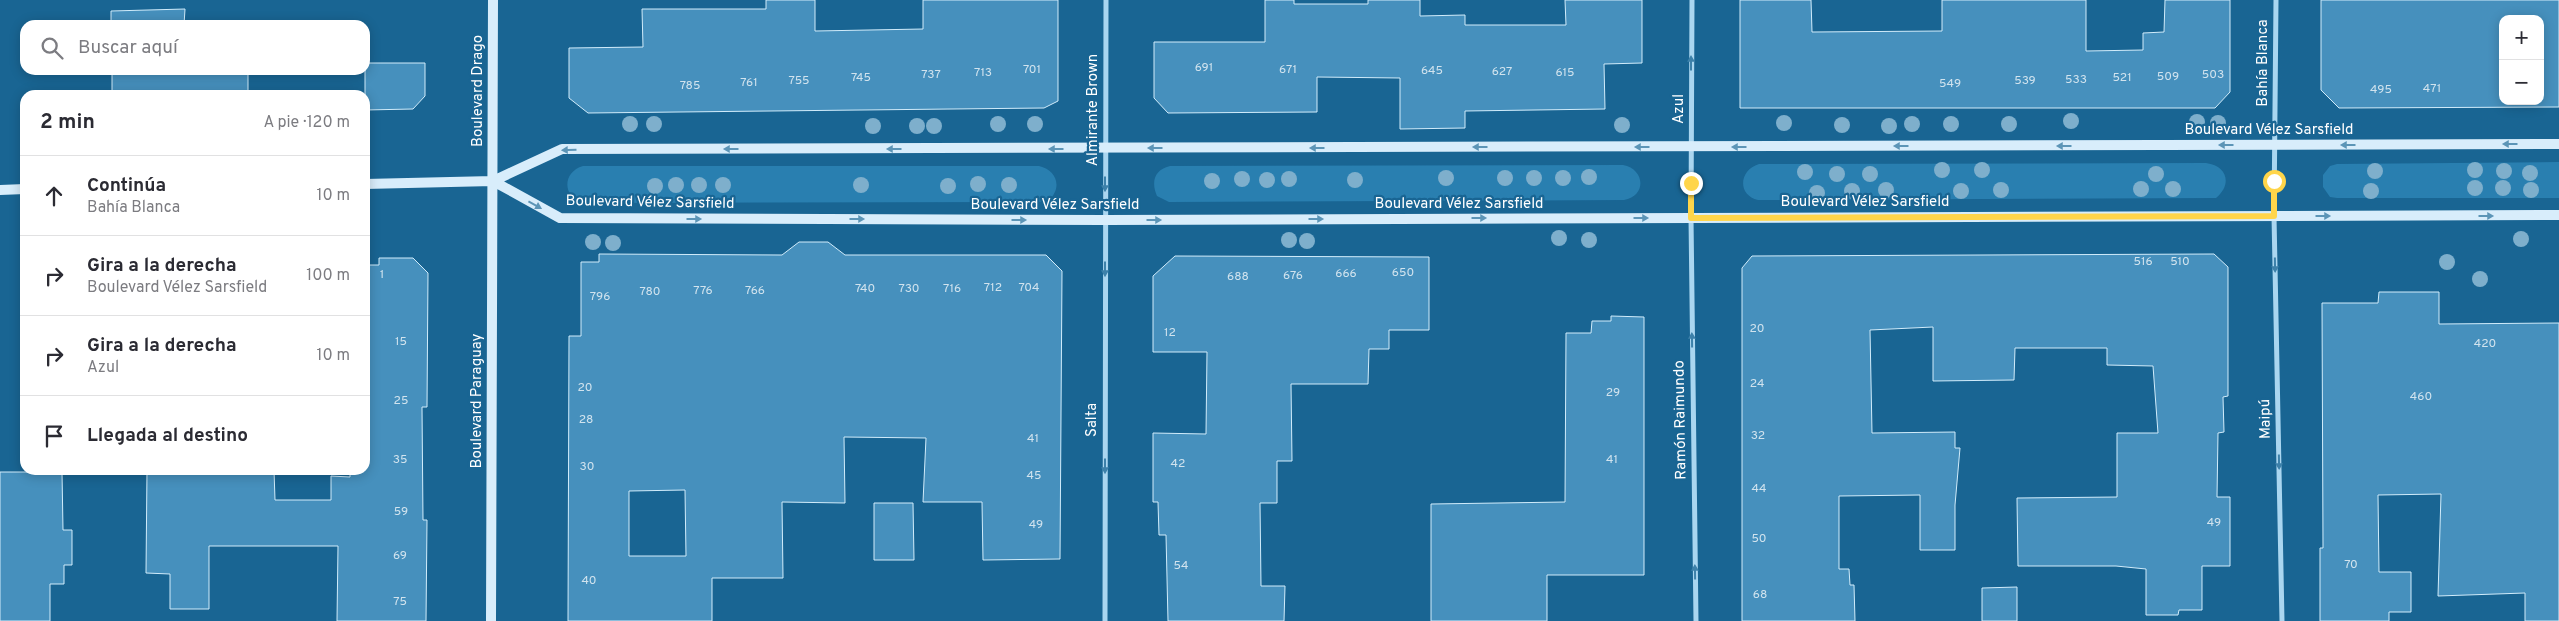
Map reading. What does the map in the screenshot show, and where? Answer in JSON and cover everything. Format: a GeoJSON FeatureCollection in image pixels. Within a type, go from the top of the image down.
{"type":"FeatureCollection","features":[{"type":"Feature","properties":{"kind":"main road","name":"Boulevard Drago"},"geometry":{"type":"LineString","coordinates":[[493,0],[493,181]]}},
{"type":"Feature","properties":{"kind":"main road","name":"Boulevard Vélez Sarsfield"},"geometry":{"type":"LineString","coordinates":[[493,181],[562,149],[2559,144]]}},
{"type":"Feature","properties":{"kind":"main road","name":"Boulevard Vélez Sarsfield"},"geometry":{"type":"LineString","coordinates":[[493,181],[560,218],[1105,220],[2559,215]]}},
{"type":"Feature","properties":{"kind":"main road"},"geometry":{"type":"LineString","coordinates":[[370,184],[493,181]]}},
{"type":"Feature","properties":{"kind":"main road","name":"Boulevard Paraguay"},"geometry":{"type":"LineString","coordinates":[[491,621],[493,181]]}},
{"type":"Feature","properties":{"kind":"main road"},"geometry":{"type":"LineString","coordinates":[[0,190],[20,189]]}},
{"type":"Feature","properties":{"kind":"street","name":"Almirante Brown"},"geometry":{"type":"LineString","coordinates":[[1105,220],[1106,0]]}},
{"type":"Feature","properties":{"kind":"street","name":"Azul"},"geometry":{"type":"LineString","coordinates":[[1691,218],[1692,0]]}},
{"type":"Feature","properties":{"kind":"street","name":"Bahía Blanca"},"geometry":{"type":"LineString","coordinates":[[2274,216],[2276,0]]}},
{"type":"Feature","properties":{"kind":"street","name":"Maipú"},"geometry":{"type":"LineString","coordinates":[[2274,216],[2282,621]]}},
{"type":"Feature","properties":{"kind":"street","name":"Ramón Raimundo"},"geometry":{"type":"LineString","coordinates":[[1691,218],[1696,621]]}},
{"type":"Feature","properties":{"kind":"street","name":"Salta"},"geometry":{"type":"LineString","coordinates":[[1105,220],[1105,621]]}},
{"type":"Feature","properties":{"kind":"shaded area"},"geometry":{"type":"Polygon","coordinates":[[[2559,162],[2559,198],[2337,198],[2330,197],[2323,187],[2323,175],[2330,166],[2337,164],[2559,162]]]}},
{"type":"Feature","properties":{"kind":"shaded area"},"geometry":{"type":"Polygon","coordinates":[[[2206,163],[2219,168],[2225,177],[2224,187],[2216,198],[1758,200],[1746,193],[1743,182],[1747,171],[1759,164],[2206,163]]]}},
{"type":"Feature","properties":{"kind":"shaded area"},"geometry":{"type":"Polygon","coordinates":[[[1623,165],[1630,167],[1636,172],[1640,182],[1640,188],[1637,193],[1631,198],[1624,200],[1169,202],[1157,196],[1154,186],[1155,177],[1160,170],[1170,166],[1623,165]]]}},
{"type":"Feature","properties":{"kind":"shaded area"},"geometry":{"type":"Polygon","coordinates":[[[583,166],[1039,166],[1054,175],[1056,185],[1053,196],[1048,201],[1039,202],[581,203],[570,195],[567,184],[572,173],[583,166]]]}},
{"type":"Feature","properties":{"kind":"building"},"geometry":{"type":"Polygon","coordinates":[[[766,0],[815,0],[815,31],[923,29],[923,0],[1058,0],[1058,101],[1044,108],[588,113],[569,98],[569,48],[643,47],[642,9],[766,9],[766,0]]]}},
{"type":"Feature","properties":{"kind":"building"},"geometry":{"type":"Polygon","coordinates":[[[1265,0],[1294,0],[1294,4],[1368,4],[1368,0],[1420,0],[1420,16],[1465,15],[1465,25],[1566,25],[1565,0],[1642,0],[1642,63],[1604,64],[1605,109],[1465,111],[1465,128],[1400,129],[1400,78],[1317,77],[1317,112],[1168,113],[1154,98],[1154,42],[1265,42],[1265,0]]]}},
{"type":"Feature","properties":{"kind":"building"},"geometry":{"type":"Polygon","coordinates":[[[1740,0],[1811,0],[1812,32],[1942,31],[1942,0],[2086,0],[2086,51],[2143,50],[2143,33],[2164,32],[2165,0],[2230,0],[2230,92],[2215,108],[1740,108],[1740,0]]]}},
{"type":"Feature","properties":{"kind":"building"},"geometry":{"type":"Polygon","coordinates":[[[2321,0],[2559,0],[2559,107],[2339,108],[2321,90],[2321,0]]]}},
{"type":"Feature","properties":{"kind":"building"},"geometry":{"type":"Polygon","coordinates":[[[185,9],[184,20],[111,20],[111,11],[185,9]]]}},
{"type":"Feature","properties":{"kind":"building"},"geometry":{"type":"Polygon","coordinates":[[[370,63],[425,63],[425,96],[413,109],[370,110],[370,90],[365,90],[365,75],[370,75],[370,63]]]}},
{"type":"Feature","properties":{"kind":"building"},"geometry":{"type":"Polygon","coordinates":[[[112,75],[248,75],[248,90],[112,90],[112,75]]]}},
{"type":"Feature","properties":{"kind":"building"},"geometry":{"type":"Polygon","coordinates":[[[799,242],[828,242],[845,255],[1046,255],[1062,271],[1060,559],[983,560],[982,502],[923,502],[926,438],[844,437],[845,503],[782,502],[783,578],[712,578],[712,621],[568,621],[569,336],[581,336],[581,262],[599,262],[599,254],[782,255],[799,242]],[[685,490],[629,491],[629,556],[686,556],[685,490]]]}},
{"type":"Feature","properties":{"kind":"building"},"geometry":{"type":"Polygon","coordinates":[[[2214,254],[2228,267],[2228,396],[2223,397],[2224,432],[2218,433],[2217,497],[2230,497],[2230,566],[2202,566],[2202,610],[2179,610],[2178,615],[2146,615],[2146,569],[2116,566],[2018,566],[2017,498],[2117,497],[2117,433],[2158,433],[2153,366],[2107,365],[2107,348],[2015,348],[2014,380],[1933,381],[1933,327],[1870,330],[1872,433],[1955,432],[1955,448],[1960,448],[1955,505],[1955,550],[1920,550],[1920,495],[1839,496],[1839,569],[1849,569],[1850,585],[1854,585],[1855,621],[1742,621],[1742,268],[1752,256],[2214,254]]]}},
{"type":"Feature","properties":{"kind":"building"},"geometry":{"type":"Polygon","coordinates":[[[1175,256],[1429,257],[1429,330],[1389,330],[1389,349],[1369,349],[1368,384],[1291,384],[1292,461],[1277,461],[1277,503],[1260,503],[1261,586],[1285,586],[1284,621],[1168,621],[1166,535],[1159,535],[1158,502],[1153,502],[1153,433],[1206,434],[1207,352],[1153,352],[1153,276],[1175,256]]]}},
{"type":"Feature","properties":{"kind":"building"},"geometry":{"type":"Polygon","coordinates":[[[379,258],[413,258],[428,273],[427,407],[422,407],[423,520],[427,520],[426,621],[337,621],[338,546],[209,546],[209,609],[170,609],[170,574],[146,573],[147,475],[274,475],[275,500],[331,500],[331,476],[370,475],[370,265],[379,265],[379,258]]]}},
{"type":"Feature","properties":{"kind":"building"},"geometry":{"type":"Polygon","coordinates":[[[2379,292],[2439,292],[2439,324],[2559,323],[2559,621],[2525,621],[2525,593],[2438,596],[2441,494],[2378,495],[2379,572],[2411,572],[2411,612],[2389,612],[2389,621],[2320,621],[2320,548],[2323,548],[2322,303],[2378,303],[2379,292]]]}},
{"type":"Feature","properties":{"kind":"building"},"geometry":{"type":"Polygon","coordinates":[[[1611,316],[1644,317],[1644,575],[1547,575],[1547,621],[1431,621],[1431,504],[1565,502],[1566,333],[1591,333],[1592,321],[1611,321],[1611,316]]]}},
{"type":"Feature","properties":{"kind":"building"},"geometry":{"type":"Polygon","coordinates":[[[0,472],[20,472],[20,475],[62,475],[63,530],[72,530],[72,565],[64,565],[64,584],[50,584],[50,621],[0,621],[0,472]]]}},
{"type":"Feature","properties":{"kind":"building"},"geometry":{"type":"Polygon","coordinates":[[[874,503],[913,503],[914,560],[874,560],[874,503]]]}},
{"type":"Feature","properties":{"kind":"building"},"geometry":{"type":"Polygon","coordinates":[[[2017,587],[2017,621],[1982,621],[1982,588],[2017,587]]]}},
{"type":"Feature","properties":{"kind":"route"},"geometry":{"type":"LineString","coordinates":[[1691,183],[1691,218],[2274,216],[2274,181]]}}]}
